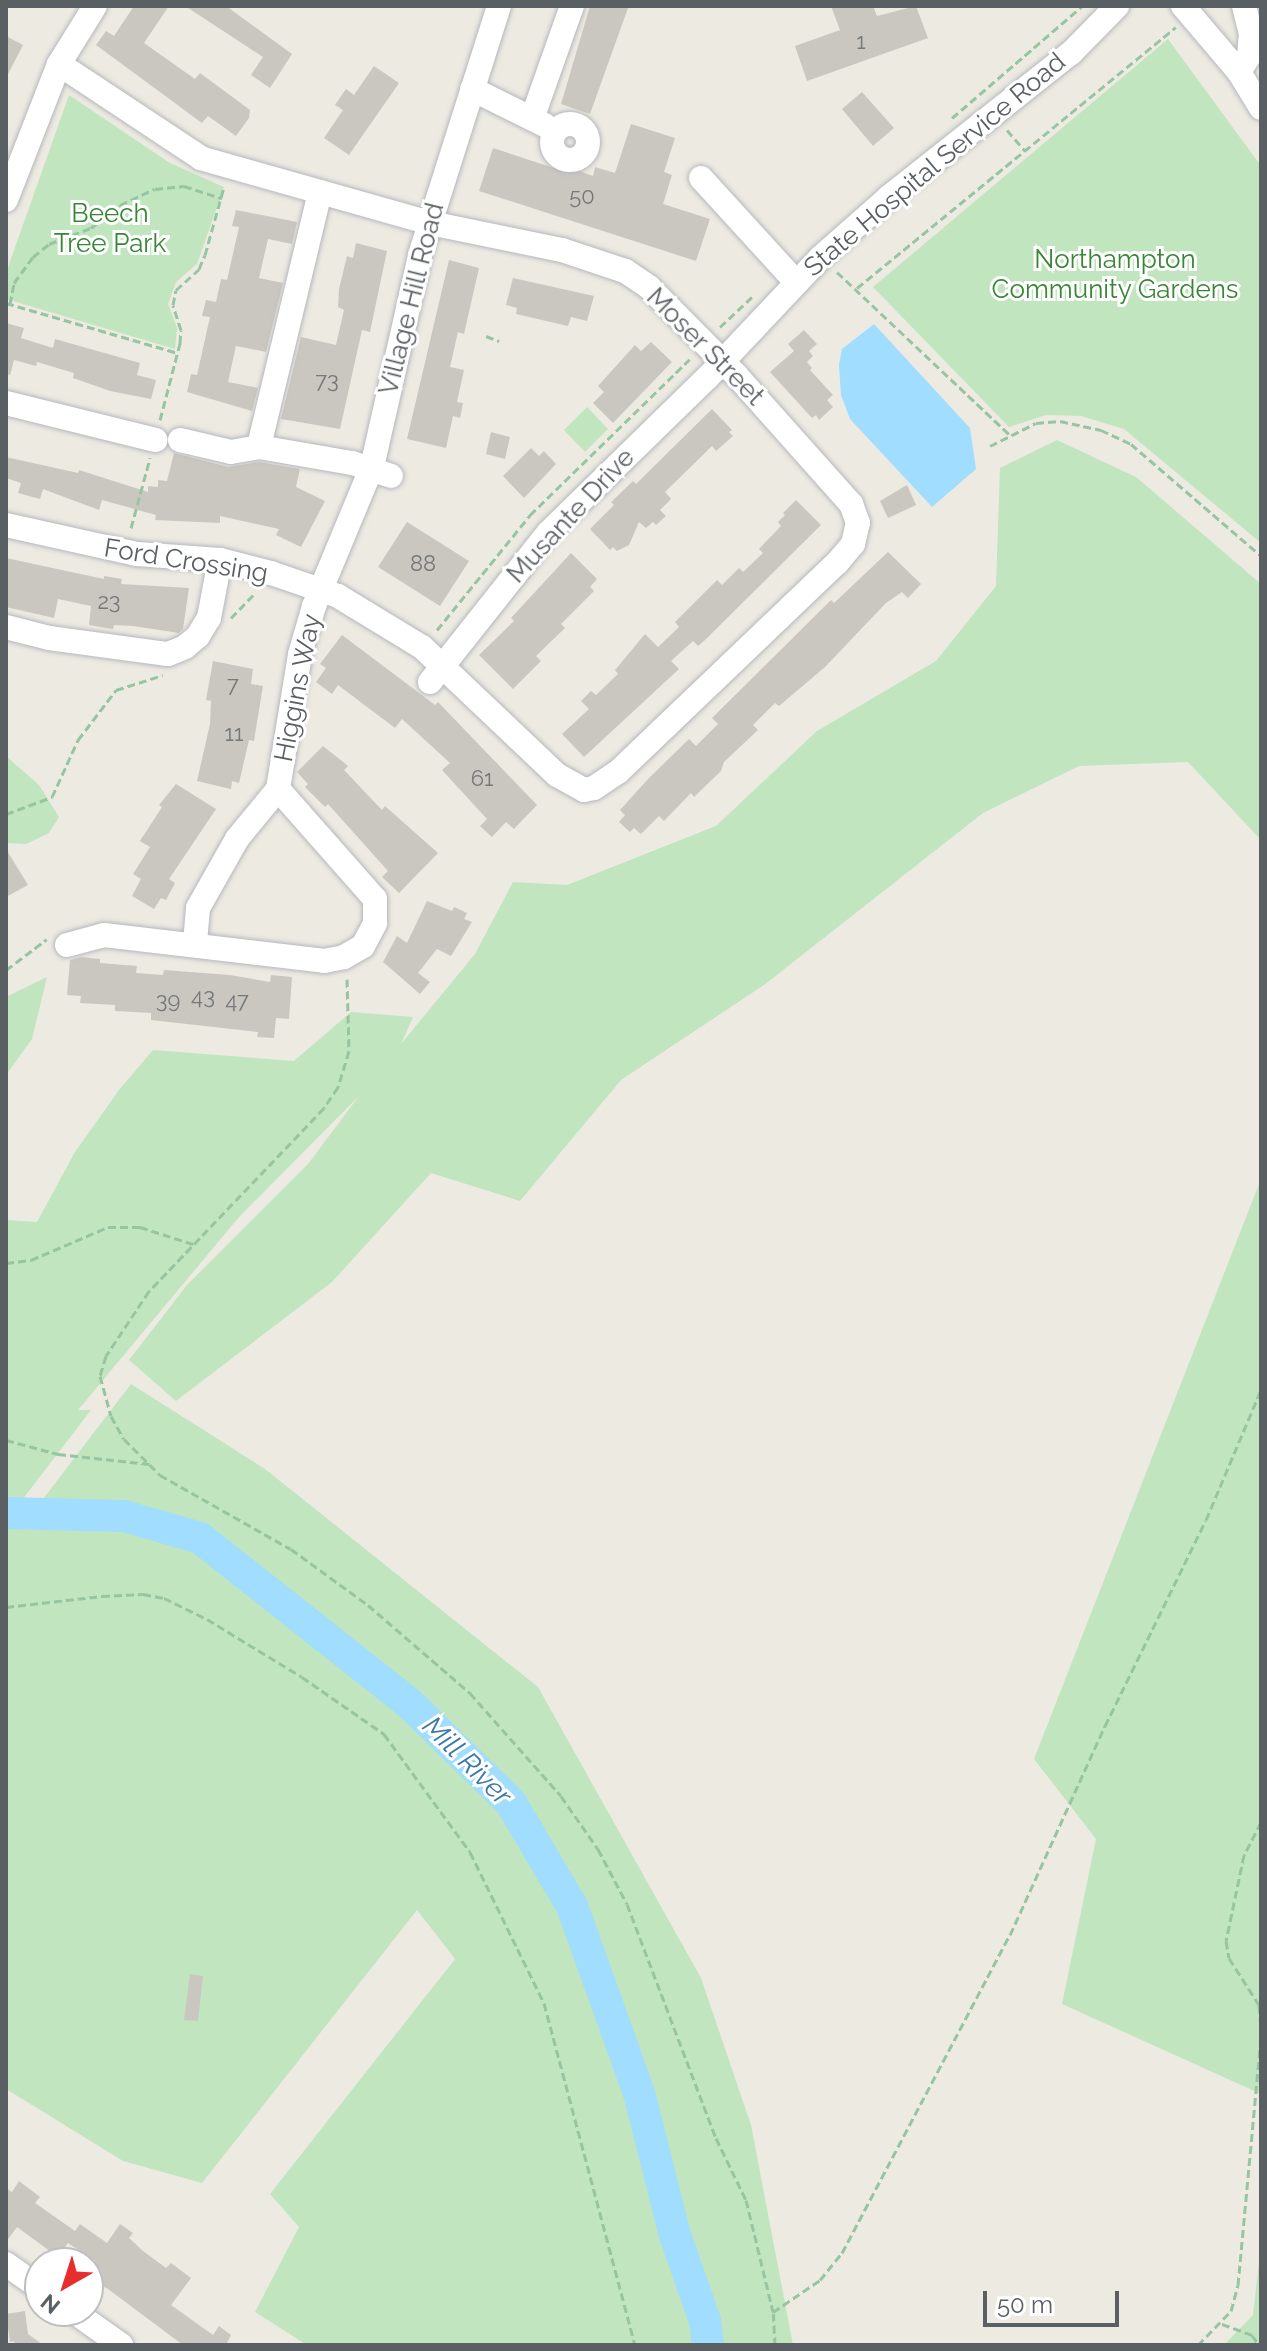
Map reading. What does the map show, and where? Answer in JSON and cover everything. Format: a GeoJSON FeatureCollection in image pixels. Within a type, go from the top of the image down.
{"type":"FeatureCollection","features":[{"type":"Feature","properties":{"kind":"street"},"geometry":{"type":"LineString","coordinates":[[6,200],[59,64],[95,6]]}},
{"type":"Feature","properties":{"kind":"street","name":"Village Hill Road"},"geometry":{"type":"LineString","coordinates":[[321,589],[381,472],[430,223],[499,6]]}},
{"type":"Feature","properties":{"kind":"street"},"geometry":{"type":"LineString","coordinates":[[533,116],[572,6]]}},
{"type":"Feature","properties":{"kind":"street","name":"State Hospital Service Road"},"geometry":{"type":"LineString","coordinates":[[723,361],[796,282],[889,197],[1071,53],[1117,6]]}},
{"type":"Feature","properties":{"kind":"street"},"geometry":{"type":"LineString","coordinates":[[1239,72],[1249,56],[1251,34],[1244,6]]}},
{"type":"Feature","properties":{"kind":"street"},"geometry":{"type":"LineString","coordinates":[[1187,10],[1239,72],[1261,108]]}},
{"type":"Feature","properties":{"kind":"street","name":"Moser Street"},"geometry":{"type":"LineString","coordinates":[[59,64],[201,158],[430,223],[562,250],[625,271],[649,287],[723,361],[851,504],[858,523],[853,544],[618,772],[594,788],[584,790]]}},
{"type":"Feature","properties":{"kind":"street"},"geometry":{"type":"LineString","coordinates":[[472,89],[533,116],[555,132]]}},
{"type":"Feature","properties":{"kind":"street"},"geometry":{"type":"LineString","coordinates":[[701,178],[796,282]]}},
{"type":"Feature","properties":{"kind":"street"},"geometry":{"type":"LineString","coordinates":[[259,447],[320,192]]}},
{"type":"Feature","properties":{"kind":"street","name":"Musante Drive"},"geometry":{"type":"LineString","coordinates":[[437,673],[549,532],[723,361]]}},
{"type":"Feature","properties":{"kind":"street"},"geometry":{"type":"LineString","coordinates":[[6,403],[155,440]]}},
{"type":"Feature","properties":{"kind":"street"},"geometry":{"type":"LineString","coordinates":[[180,440],[231,452],[259,447],[381,472]]}},
{"type":"Feature","properties":{"kind":"street","name":"Ford Crossing"},"geometry":{"type":"LineString","coordinates":[[6,525],[137,554],[220,560],[321,589],[422,647],[437,673],[557,775],[584,790]]}},
{"type":"Feature","properties":{"kind":"street"},"geometry":{"type":"LineString","coordinates":[[6,627],[49,638],[168,654],[198,636],[209,618],[220,560]]}},
{"type":"Feature","properties":{"kind":"street","name":"Higgins Way"},"geometry":{"type":"LineString","coordinates":[[195,943],[198,908],[237,839],[278,789],[300,654],[321,589]]}},
{"type":"Feature","properties":{"kind":"street","name":"Higgins Way"},"geometry":{"type":"LineString","coordinates":[[278,789],[375,899],[375,923],[363,946],[344,957]]}},
{"type":"Feature","properties":{"kind":"street"},"geometry":{"type":"LineString","coordinates":[[57,942],[104,935],[195,943],[324,961],[344,957]]}},
{"type":"Feature","properties":{"kind":"street"},"geometry":{"type":"LineString","coordinates":[[6,2264],[24,2277]]}},
{"type":"Feature","properties":{"kind":"street"},"geometry":{"type":"LineString","coordinates":[[96,2327],[121,2345]]}},
{"type":"Feature","properties":{"kind":"path"},"geometry":{"type":"LineString","coordinates":[[1009,434],[857,288],[1187,10]]}},
{"type":"Feature","properties":{"kind":"path"},"geometry":{"type":"LineString","coordinates":[[178,353],[8,303],[14,283],[33,257],[49,244],[91,228],[120,205],[155,189],[184,186],[222,198]]}},
{"type":"Feature","properties":{"kind":"path"},"geometry":{"type":"LineString","coordinates":[[131,528],[178,353],[181,330],[173,305],[176,290],[199,269],[224,187]]}},
{"type":"Feature","properties":{"kind":"path"},"geometry":{"type":"LineString","coordinates":[[486,336],[499,341]]}},
{"type":"Feature","properties":{"kind":"path"},"geometry":{"type":"LineString","coordinates":[[990,446],[1036,423],[1060,421],[1101,430],[1131,444],[1261,556]]}},
{"type":"Feature","properties":{"kind":"path"},"geometry":{"type":"LineString","coordinates":[[226,624],[245,600],[262,588]]}},
{"type":"Feature","properties":{"kind":"path"},"geometry":{"type":"LineString","coordinates":[[6,814],[52,797],[78,740],[116,690],[167,674]]}},
{"type":"Feature","properties":{"kind":"path"},"geometry":{"type":"LineString","coordinates":[[6,970],[57,942]]}},
{"type":"Feature","properties":{"kind":"path"},"geometry":{"type":"LineString","coordinates":[[344,957],[349,1051],[338,1087],[324,1108],[149,1291],[106,1356],[100,1376],[111,1416],[124,1439],[160,1475],[291,1549],[368,1605],[470,1693],[561,1796],[598,1849],[627,1904],[716,2138],[746,2200],[773,2312],[775,2345]]}},
{"type":"Feature","properties":{"kind":"path"},"geometry":{"type":"LineString","coordinates":[[6,1263],[31,1260],[108,1227],[140,1227],[193,1244]]}},
{"type":"Feature","properties":{"kind":"path"},"geometry":{"type":"LineString","coordinates":[[773,2312],[820,2280],[842,2253],[872,2199],[1010,1935],[1105,1726],[1206,1520],[1261,1390]]}},
{"type":"Feature","properties":{"kind":"path"},"geometry":{"type":"LineString","coordinates":[[6,1440],[58,1454],[149,1464]]}},
{"type":"Feature","properties":{"kind":"path"},"geometry":{"type":"LineString","coordinates":[[6,1607],[102,1596],[143,1594],[164,1598],[207,1619],[275,1660],[384,1734],[470,1852],[544,2003],[635,2345]]}},
{"type":"Feature","properties":{"kind":"path"},"geometry":{"type":"LineString","coordinates":[[1261,1822],[1244,1855],[1226,1941],[1229,1958],[1259,2005],[1261,2027]]}},
{"type":"Feature","properties":{"kind":"path"},"geometry":{"type":"LineString","coordinates":[[1198,2345],[1231,2311],[1238,2285],[1261,2035]]}},
{"type":"Feature","properties":{"kind":"path"},"geometry":{"type":"LineString","coordinates":[[1221,2324],[1252,2335],[1259,2345]]}},
{"type":"Feature","properties":{"kind":"green space","name":"Northampton Community Gardens"},"geometry":{"type":"Polygon","coordinates":[[[1168,39],[1261,166],[1261,543],[1124,429],[1081,416],[1046,415],[1009,427],[873,287],[1168,39]]]}},
{"type":"Feature","properties":{"kind":"green space","name":"Beech Tree Park"},"geometry":{"type":"Polygon","coordinates":[[[69,95],[170,163],[224,187],[197,264],[176,282],[168,304],[177,328],[175,349],[6,299],[6,273],[69,95]]]}},
{"type":"Feature","properties":{"kind":"green space"},"geometry":{"type":"Polygon","coordinates":[[[587,407],[608,429],[585,452],[564,430],[587,407]]]}},
{"type":"Feature","properties":{"kind":"green space"},"geometry":{"type":"Polygon","coordinates":[[[1057,440],[1136,477],[1261,584],[1261,840],[1188,762],[1079,766],[983,813],[764,985],[621,1080],[520,1201],[431,1173],[332,1282],[176,1401],[129,1360],[187,1285],[308,1164],[359,1096],[239,1217],[78,1410],[91,1410],[9,1517],[30,1516],[131,1384],[265,1469],[538,1687],[701,1978],[751,2125],[793,2345],[307,2345],[255,2312],[299,2227],[270,2194],[455,1959],[417,1910],[202,2183],[123,2161],[6,2089],[6,1220],[37,1222],[75,1152],[119,1090],[153,1050],[294,1061],[351,1012],[413,1017],[401,1044],[475,954],[513,882],[567,885],[716,826],[817,731],[936,661],[996,586],[1000,468],[1057,440]]]}},
{"type":"Feature","properties":{"kind":"green space"},"geometry":{"type":"Polygon","coordinates":[[[6,756],[39,785],[59,817],[49,833],[26,844],[6,843],[6,756]]]}},
{"type":"Feature","properties":{"kind":"green space"},"geometry":{"type":"Polygon","coordinates":[[[47,977],[32,1039],[6,1075],[6,997],[47,977]]]}},
{"type":"Feature","properties":{"kind":"green space"},"geometry":{"type":"Polygon","coordinates":[[[1261,1179],[1261,2094],[1062,2004],[1096,1839],[1034,1759],[1261,1179]]]}},
{"type":"Feature","properties":{"kind":"green space"},"geometry":{"type":"Polygon","coordinates":[[[1261,2244],[1261,2345],[1224,2345],[1253,2315],[1261,2244]]]}},
{"type":"Feature","properties":{"kind":"water"},"geometry":{"type":"Polygon","coordinates":[[[874,324],[970,428],[976,469],[932,507],[850,419],[841,395],[839,365],[842,349],[874,324]]]}},
{"type":"Feature","properties":{"kind":"building"},"geometry":{"type":"Polygon","coordinates":[[[134,6],[169,6],[144,43],[195,79],[200,73],[250,110],[249,118],[236,136],[208,116],[202,123],[96,45],[106,31],[114,36],[134,6]]]}},
{"type":"Feature","properties":{"kind":"building"},"geometry":{"type":"Polygon","coordinates":[[[185,6],[226,6],[292,54],[270,88],[251,75],[263,57],[185,6]]]}},
{"type":"Feature","properties":{"kind":"building"},"geometry":{"type":"Polygon","coordinates":[[[590,6],[628,8],[590,114],[561,104],[590,6]]]}},
{"type":"Feature","properties":{"kind":"building"},"geometry":{"type":"Polygon","coordinates":[[[831,6],[873,6],[877,16],[916,6],[928,38],[807,81],[795,46],[840,30],[831,6]]]}},
{"type":"Feature","properties":{"kind":"building"},"geometry":{"type":"Polygon","coordinates":[[[6,36],[23,45],[6,78],[6,36]]]}},
{"type":"Feature","properties":{"kind":"building"},"geometry":{"type":"Polygon","coordinates":[[[374,66],[399,83],[349,155],[324,138],[343,110],[335,105],[339,99],[346,89],[354,95],[374,66]]]}},
{"type":"Feature","properties":{"kind":"building"},"geometry":{"type":"Polygon","coordinates":[[[862,92],[894,128],[873,146],[842,109],[862,92]]]}},
{"type":"Feature","properties":{"kind":"building"},"geometry":{"type":"Polygon","coordinates":[[[631,124],[675,138],[664,172],[672,175],[663,204],[710,219],[696,261],[479,191],[493,148],[569,173],[571,168],[593,176],[595,167],[615,173],[631,124]]]}},
{"type":"Feature","properties":{"kind":"building"},"geometry":{"type":"Polygon","coordinates":[[[236,210],[297,222],[292,244],[268,239],[259,278],[283,283],[266,352],[236,346],[228,382],[258,388],[252,411],[187,392],[191,374],[197,375],[210,317],[202,316],[206,300],[216,302],[221,279],[227,280],[239,227],[232,226],[236,210]]]}},
{"type":"Feature","properties":{"kind":"building"},"geometry":{"type":"Polygon","coordinates":[[[356,243],[387,251],[370,332],[362,330],[340,429],[281,419],[301,337],[336,345],[344,310],[338,307],[339,289],[347,256],[353,258],[356,243]]]}},
{"type":"Feature","properties":{"kind":"building"},"geometry":{"type":"Polygon","coordinates":[[[449,260],[479,268],[464,334],[458,332],[450,367],[464,370],[457,402],[463,403],[460,418],[453,416],[446,448],[407,439],[449,260]]]}},
{"type":"Feature","properties":{"kind":"building"},"geometry":{"type":"Polygon","coordinates":[[[513,278],[594,296],[587,321],[571,317],[568,326],[516,314],[517,308],[506,305],[513,278]]]}},
{"type":"Feature","properties":{"kind":"building"},"geometry":{"type":"Polygon","coordinates":[[[6,323],[24,328],[21,338],[53,348],[55,339],[140,363],[137,375],[156,380],[151,399],[110,391],[73,378],[74,373],[37,362],[36,366],[14,360],[10,375],[6,374],[6,323]]]}},
{"type":"Feature","properties":{"kind":"building"},"geometry":{"type":"Polygon","coordinates":[[[804,330],[817,344],[809,351],[813,356],[807,362],[812,368],[810,370],[833,395],[827,400],[833,407],[819,420],[816,415],[812,418],[770,372],[794,351],[788,344],[804,330]]]}},
{"type":"Feature","properties":{"kind":"building"},"geometry":{"type":"Polygon","coordinates":[[[651,342],[672,362],[613,423],[593,403],[604,392],[598,386],[635,345],[641,351],[651,342]]]}},
{"type":"Feature","properties":{"kind":"building"},"geometry":{"type":"Polygon","coordinates":[[[712,409],[732,430],[729,432],[733,436],[716,451],[712,446],[665,492],[671,499],[660,510],[666,516],[656,525],[653,522],[646,528],[639,522],[629,545],[617,551],[613,547],[610,550],[590,529],[614,505],[611,502],[633,481],[636,484],[712,409]]]}},
{"type":"Feature","properties":{"kind":"building"},"geometry":{"type":"Polygon","coordinates":[[[491,432],[510,437],[505,459],[486,454],[491,432]]]}},
{"type":"Feature","properties":{"kind":"building"},"geometry":{"type":"Polygon","coordinates":[[[531,448],[539,456],[544,451],[556,464],[524,498],[503,476],[531,448]]]}},
{"type":"Feature","properties":{"kind":"building"},"geometry":{"type":"Polygon","coordinates":[[[174,453],[228,467],[259,462],[300,469],[296,487],[325,501],[301,547],[276,535],[279,529],[220,516],[220,523],[155,520],[156,515],[102,500],[99,510],[43,489],[40,499],[18,493],[21,483],[6,478],[6,457],[78,473],[79,470],[148,492],[148,486],[158,487],[158,480],[167,481],[174,453]]]}},
{"type":"Feature","properties":{"kind":"building"},"geometry":{"type":"Polygon","coordinates":[[[907,485],[916,505],[888,518],[880,501],[907,485]]]}},
{"type":"Feature","properties":{"kind":"building"},"geometry":{"type":"Polygon","coordinates":[[[796,500],[821,525],[705,640],[698,646],[693,641],[671,661],[679,669],[584,757],[562,734],[589,709],[581,701],[591,691],[596,695],[618,674],[615,670],[645,634],[658,647],[679,627],[675,622],[717,580],[722,585],[739,568],[743,572],[763,553],[759,549],[781,526],[778,522],[785,515],[783,513],[796,500]]]}},
{"type":"Feature","properties":{"kind":"building"},"geometry":{"type":"Polygon","coordinates":[[[407,522],[469,561],[440,606],[378,567],[407,522]]]}},
{"type":"Feature","properties":{"kind":"building"},"geometry":{"type":"Polygon","coordinates":[[[888,552],[921,584],[908,598],[902,592],[886,603],[825,667],[779,706],[775,703],[753,725],[758,730],[724,762],[721,771],[694,797],[691,793],[664,821],[659,816],[641,834],[634,828],[630,832],[619,822],[625,815],[620,810],[648,779],[689,739],[696,746],[718,724],[712,718],[831,600],[834,603],[888,552]]]}},
{"type":"Feature","properties":{"kind":"building"},"geometry":{"type":"Polygon","coordinates":[[[571,553],[597,579],[590,587],[594,591],[561,624],[565,628],[536,656],[541,661],[513,689],[479,655],[514,621],[511,618],[571,553]]]}},
{"type":"Feature","properties":{"kind":"building"},"geometry":{"type":"Polygon","coordinates":[[[6,558],[104,579],[104,576],[122,579],[121,584],[189,588],[183,629],[179,633],[133,626],[114,625],[113,629],[89,625],[91,606],[58,599],[54,618],[6,607],[6,558]]]}},
{"type":"Feature","properties":{"kind":"building"},"geometry":{"type":"Polygon","coordinates":[[[342,635],[435,705],[438,702],[537,805],[514,829],[506,822],[492,837],[480,826],[487,819],[442,770],[450,763],[402,719],[395,728],[338,685],[332,694],[316,682],[326,668],[320,664],[342,635]]]}},
{"type":"Feature","properties":{"kind":"building"},"geometry":{"type":"Polygon","coordinates":[[[213,661],[253,669],[251,684],[263,686],[254,741],[249,740],[239,783],[232,781],[231,789],[197,781],[210,724],[211,701],[206,700],[213,661]]]}},
{"type":"Feature","properties":{"kind":"building"},"geometry":{"type":"Polygon","coordinates":[[[323,746],[348,766],[344,770],[382,810],[385,806],[438,853],[399,893],[382,877],[388,871],[328,804],[325,807],[305,787],[308,784],[297,772],[323,746]]]}},
{"type":"Feature","properties":{"kind":"building"},"geometry":{"type":"Polygon","coordinates":[[[176,784],[216,809],[169,879],[175,883],[166,900],[161,898],[154,909],[132,896],[141,879],[133,874],[150,847],[140,841],[162,807],[159,805],[176,784]]]}},
{"type":"Feature","properties":{"kind":"building"},"geometry":{"type":"Polygon","coordinates":[[[6,849],[28,885],[6,897],[6,849]]]}},
{"type":"Feature","properties":{"kind":"building"},"geometry":{"type":"Polygon","coordinates":[[[427,901],[467,913],[464,919],[472,922],[451,956],[437,949],[418,973],[430,982],[420,994],[383,962],[397,936],[407,943],[427,901]]]}},
{"type":"Feature","properties":{"kind":"building"},"geometry":{"type":"Polygon","coordinates":[[[81,957],[100,959],[100,963],[137,966],[136,973],[163,975],[164,970],[230,975],[270,982],[271,975],[292,977],[289,1019],[276,1018],[274,1038],[257,1037],[258,1032],[151,1020],[151,1013],[115,1011],[115,1005],[80,1003],[81,996],[67,995],[70,960],[81,957]]]}},
{"type":"Feature","properties":{"kind":"building"},"geometry":{"type":"Polygon","coordinates":[[[190,1974],[203,1976],[198,2021],[184,2020],[190,1974]]]}},
{"type":"Feature","properties":{"kind":"building"},"geometry":{"type":"Polygon","coordinates":[[[19,2181],[40,2197],[35,2203],[75,2231],[80,2224],[107,2243],[120,2224],[133,2233],[129,2238],[143,2251],[166,2268],[171,2263],[191,2278],[171,2305],[213,2335],[219,2326],[231,2335],[226,2345],[183,2345],[104,2287],[104,2247],[74,2247],[68,2243],[65,2247],[44,2247],[17,2227],[6,2242],[6,2188],[12,2192],[19,2181]]]}},
{"type":"Feature","properties":{"kind":"building"},"geometry":{"type":"Polygon","coordinates":[[[24,2311],[24,2327],[43,2345],[15,2345],[14,2341],[10,2342],[6,2314],[24,2311]]]}},
{"type":"Feature","properties":{"kind":"waterway","name":"Mill River"},"geometry":{"type":"LineString","coordinates":[[6,1513],[124,1516],[200,1538],[409,1703],[511,1803],[572,1906],[639,2093],[675,2235],[705,2321],[708,2345]]}}]}
